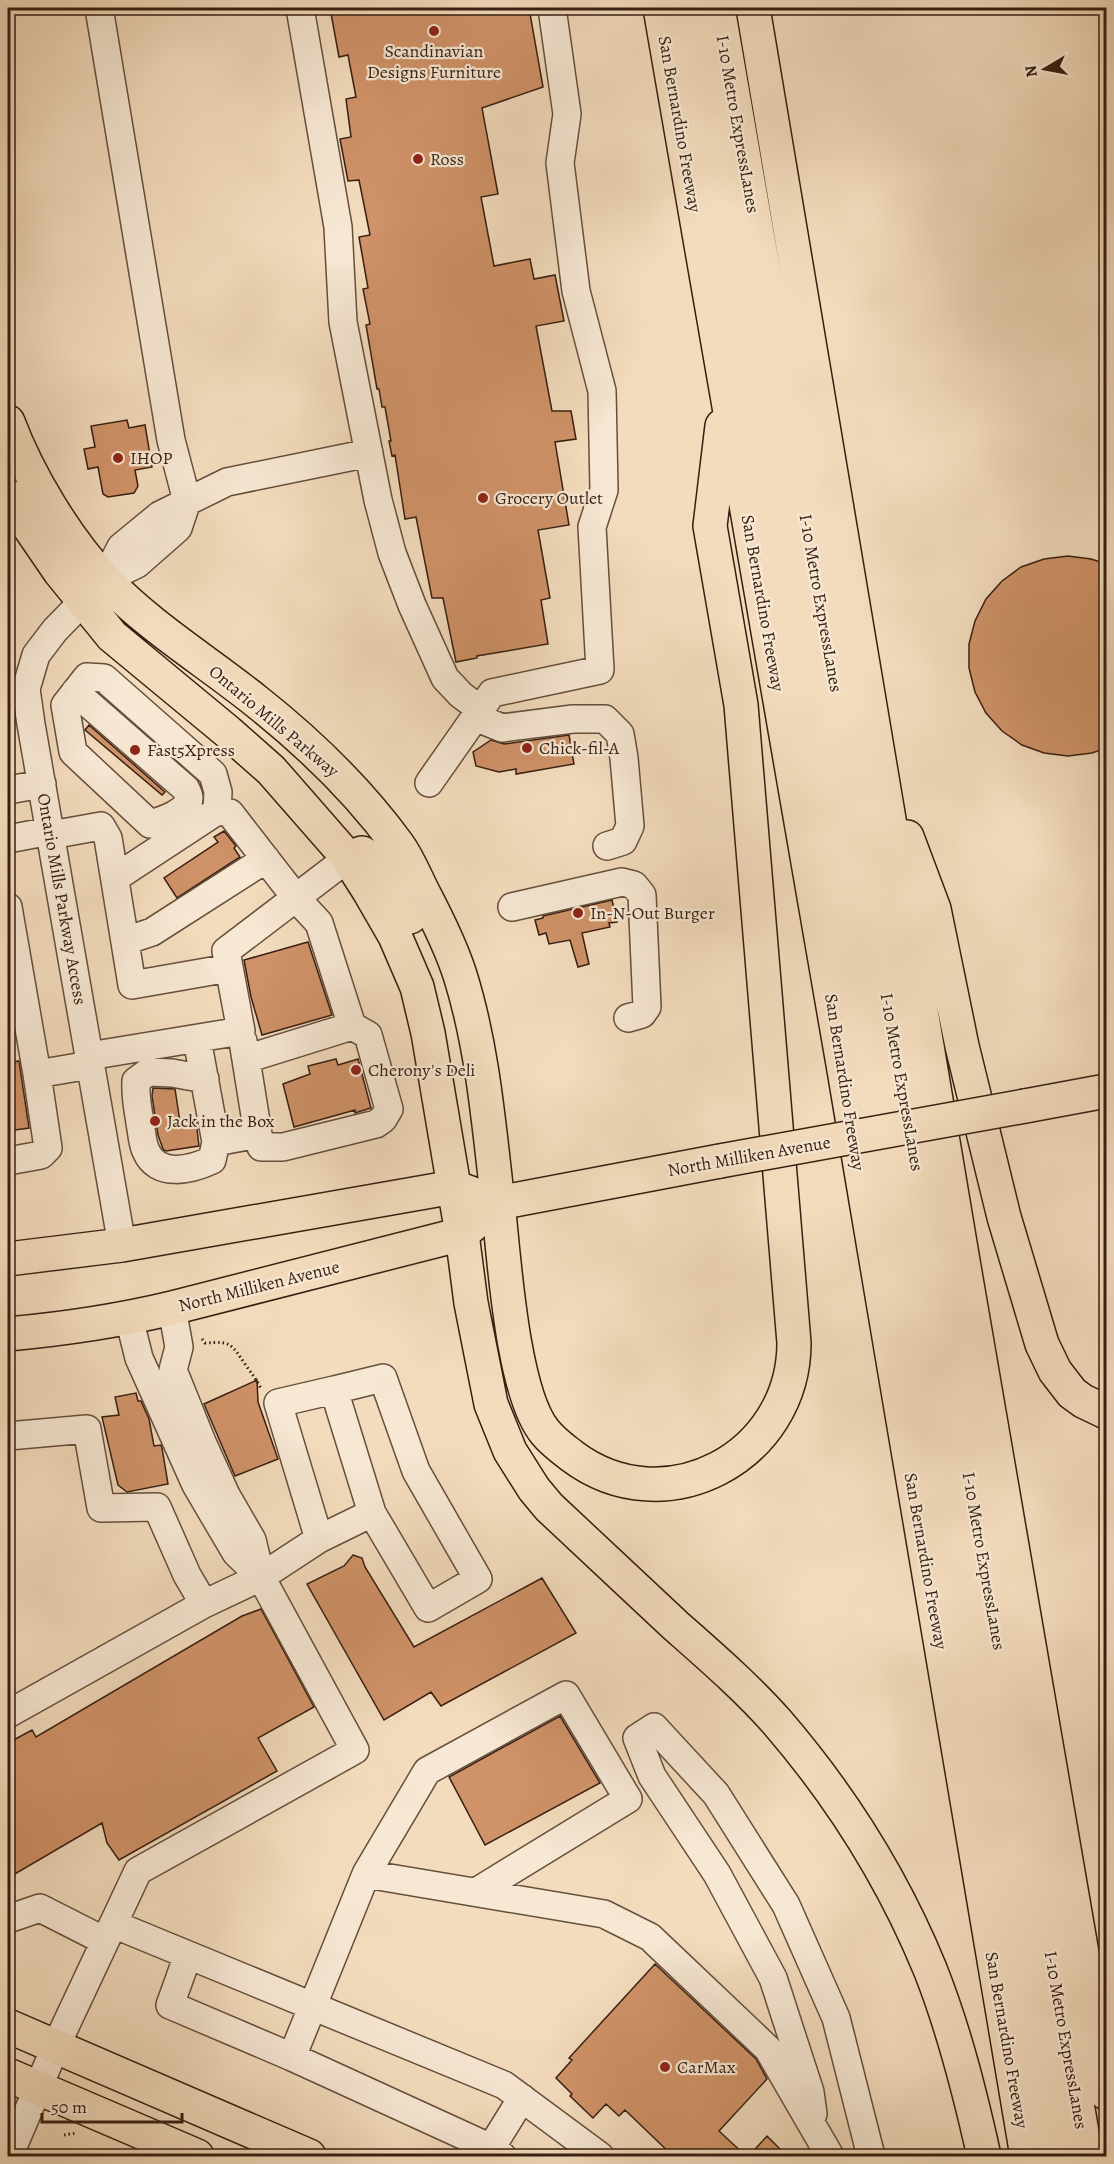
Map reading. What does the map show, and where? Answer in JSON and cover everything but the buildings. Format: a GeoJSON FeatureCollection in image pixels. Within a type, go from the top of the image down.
{"type":"FeatureCollection","features":[{"type":"Feature","properties":{"kind":"main road","name":"San Bernardino Freeway"},"geometry":{"type":"LineString","coordinates":[[660,8],[844,1070],[1027,2157]]}},
{"type":"Feature","properties":{"kind":"main road","name":"I-10 Metro ExpressLanes"},"geometry":{"type":"LineString","coordinates":[[692,8],[896,1198],[1057,2157]]}},
{"type":"Feature","properties":{"kind":"main road","name":"I-10 Metro ExpressLanes"},"geometry":{"type":"LineString","coordinates":[[718,8],[1086,2157]]}},
{"type":"Feature","properties":{"kind":"main road"},"geometry":{"type":"LineString","coordinates":[[753,8],[967,1284],[1107,2093]]}},
{"type":"Feature","properties":{"kind":"main road","name":"Ontario Mills Parkway"},"geometry":{"type":"LineString","coordinates":[[8,496],[60,572],[94,591],[135,609],[255,701],[319,754],[348,784],[399,846],[447,938],[460,976],[481,1067],[508,1293],[519,1360],[527,1396],[537,1420],[559,1446],[579,1461],[610,1477],[644,1484],[682,1481],[719,1468],[748,1448],[763,1432],[785,1397],[792,1376],[794,1343],[741,705],[710,526],[726,389]]}},
{"type":"Feature","properties":{"kind":"main road","name":"Ontario Mills Parkway"},"geometry":{"type":"LineString","coordinates":[[10,432],[94,591],[112,636],[272,770],[348,858],[395,936],[417,987],[428,1033],[462,1234],[471,1303],[491,1404],[514,1459],[549,1507],[776,1721],[833,1794],[882,1872],[930,1968],[958,2055],[984,2157]]}},
{"type":"Feature","properties":{"kind":"main road"},"geometry":{"type":"LineString","coordinates":[[228,732],[252,735],[272,748],[334,812],[355,825],[368,828],[382,825]]}},
{"type":"Feature","properties":{"kind":"main road"},"geometry":{"type":"LineString","coordinates":[[880,765],[934,909],[962,1046],[1001,1206],[1042,1344],[1055,1371],[1072,1393],[1107,1412]]}},
{"type":"Feature","properties":{"kind":"main road"},"geometry":{"type":"LineString","coordinates":[[348,858],[362,853],[374,859],[386,873],[416,928],[455,962]]}},
{"type":"Feature","properties":{"kind":"main road","name":"North Milliken Avenue"},"geometry":{"type":"LineString","coordinates":[[8,1334],[45,1331],[129,1318],[462,1234],[498,1203],[1107,1091]]}},
{"type":"Feature","properties":{"kind":"main road"},"geometry":{"type":"LineString","coordinates":[[8,1259],[122,1245],[454,1186],[498,1203]]}},
{"type":"Feature","properties":{"kind":"main road"},"geometry":{"type":"LineString","coordinates":[[8,2026],[309,2157]]}},
{"type":"Feature","properties":{"kind":"main road"},"geometry":{"type":"LineString","coordinates":[[8,2075],[197,2157]]}},
{"type":"Feature","properties":{"kind":"street"},"geometry":{"type":"LineString","coordinates":[[99,8],[171,440],[187,501],[227,482],[369,453]]}},
{"type":"Feature","properties":{"kind":"street"},"geometry":{"type":"LineString","coordinates":[[300,8],[338,227],[344,322],[378,500],[392,553],[445,678],[478,713],[502,728],[573,719],[605,718],[620,734],[630,826],[623,841],[607,846]]}},
{"type":"Feature","properties":{"kind":"street"},"geometry":{"type":"LineString","coordinates":[[429,783],[492,693],[600,670],[592,527],[604,489],[602,392],[576,291],[560,163],[567,114],[552,8]]}},
{"type":"Feature","properties":{"kind":"street","name":"Ontario Mills Parkway Access"},"geometry":{"type":"LineString","coordinates":[[122,1245],[26,689],[36,655],[55,630],[94,591],[137,564],[177,528],[187,501]]}},
{"type":"Feature","properties":{"kind":"street"},"geometry":{"type":"LineString","coordinates":[[75,692],[186,789],[189,798],[187,805],[168,819],[150,824],[73,752],[66,705],[75,692],[87,677],[104,678],[213,774],[218,792],[217,811]]}},
{"type":"Feature","properties":{"kind":"street"},"geometry":{"type":"LineString","coordinates":[[8,790],[42,784]]}},
{"type":"Feature","properties":{"kind":"street"},"geometry":{"type":"LineString","coordinates":[[8,839],[101,826],[124,800]]}},
{"type":"Feature","properties":{"kind":"street"},"geometry":{"type":"LineString","coordinates":[[115,878],[217,811],[230,813],[296,898],[319,923],[352,1026],[368,1035],[389,1109],[383,1119],[376,1124],[283,1147],[261,1147],[226,951],[296,898],[348,858]]}},
{"type":"Feature","properties":{"kind":"street"},"geometry":{"type":"LineString","coordinates":[[101,826],[108,838],[132,985],[229,968]]}},
{"type":"Feature","properties":{"kind":"street"},"geometry":{"type":"LineString","coordinates":[[124,941],[152,932],[266,859]]}},
{"type":"Feature","properties":{"kind":"street"},"geometry":{"type":"LineString","coordinates":[[512,907],[622,882],[634,885],[642,895],[647,1007],[642,1014],[628,1018]]}},
{"type":"Feature","properties":{"kind":"street"},"geometry":{"type":"LineString","coordinates":[[8,907],[48,1148],[41,1155],[8,1161]]}},
{"type":"Feature","properties":{"kind":"street"},"geometry":{"type":"LineString","coordinates":[[246,1059],[352,1026]]}},
{"type":"Feature","properties":{"kind":"street"},"geometry":{"type":"LineString","coordinates":[[37,1074],[90,1060],[241,1031]]}},
{"type":"Feature","properties":{"kind":"street"},"geometry":{"type":"LineString","coordinates":[[197,1039],[205,1079],[216,1142],[212,1160],[200,1166],[169,1170],[152,1162],[145,1150],[135,1094],[136,1081],[148,1072],[172,1073],[205,1079]]}},
{"type":"Feature","properties":{"kind":"street"},"geometry":{"type":"LineString","coordinates":[[216,1142],[258,1134]]}},
{"type":"Feature","properties":{"kind":"street"},"geometry":{"type":"LineString","coordinates":[[9,2157],[55,2048],[138,1871],[356,1750],[261,1578],[252,1540],[221,1485],[173,1370],[179,1347],[172,1308]]}},
{"type":"Feature","properties":{"kind":"street"},"geometry":{"type":"LineString","coordinates":[[129,1318],[139,1358],[196,1485],[236,1553],[261,1578]]}},
{"type":"Feature","properties":{"kind":"street"},"geometry":{"type":"LineString","coordinates":[[319,1539],[278,1403],[383,1378],[416,1471],[478,1579],[428,1608],[372,1513],[334,1390]]}},
{"type":"Feature","properties":{"kind":"street"},"geometry":{"type":"LineString","coordinates":[[8,1436],[87,1429],[101,1508],[157,1507],[187,1575],[204,1604]]}},
{"type":"Feature","properties":{"kind":"street"},"geometry":{"type":"LineString","coordinates":[[9,1711],[204,1604],[261,1578],[319,1539],[372,1513]]}},
{"type":"Feature","properties":{"kind":"street"},"geometry":{"type":"LineString","coordinates":[[292,2057],[366,1874],[427,1772],[566,1695],[628,1799],[476,1892]]}},
{"type":"Feature","properties":{"kind":"street"},"geometry":{"type":"LineString","coordinates":[[823,2146],[810,2092],[773,1978],[717,1874],[652,1776],[637,1738],[654,1726],[716,1794],[786,1905],[836,2018],[872,2157]]}},
{"type":"Feature","properties":{"kind":"street"},"geometry":{"type":"LineString","coordinates":[[366,1874],[604,1914],[650,1937],[768,2049],[823,2146]]}},
{"type":"Feature","properties":{"kind":"street"},"geometry":{"type":"LineString","coordinates":[[8,1919],[40,1908],[109,1933],[188,1955],[504,2085],[600,2157]]}},
{"type":"Feature","properties":{"kind":"street"},"geometry":{"type":"LineString","coordinates":[[188,1955],[170,2005],[292,2057],[496,2152],[522,2098]]}},
{"type":"Feature","properties":{"kind":"path"},"geometry":{"type":"LineString","coordinates":[[202,1339],[205,1343],[225,1343],[236,1348],[257,1379],[262,1391]]}},
{"type":"Feature","properties":{"kind":"place","name":"Scandinavian Designs Furniture"},"geometry":{"type":"Point","coordinates":[434,31]}},
{"type":"Feature","properties":{"kind":"place","name":"Ross"},"geometry":{"type":"Point","coordinates":[418,159]}},
{"type":"Feature","properties":{"kind":"place","name":"IHOP"},"geometry":{"type":"Point","coordinates":[118,458]}},
{"type":"Feature","properties":{"kind":"place","name":"Grocery Outlet"},"geometry":{"type":"Point","coordinates":[483,498]}},
{"type":"Feature","properties":{"kind":"place","name":"Chick-fil-A"},"geometry":{"type":"Point","coordinates":[527,748]}},
{"type":"Feature","properties":{"kind":"place","name":"Fast5Xpress"},"geometry":{"type":"Point","coordinates":[135,750]}},
{"type":"Feature","properties":{"kind":"place","name":"In-N-Out Burger"},"geometry":{"type":"Point","coordinates":[578,913]}},
{"type":"Feature","properties":{"kind":"place","name":"Cherony's Deli"},"geometry":{"type":"Point","coordinates":[356,1070]}},
{"type":"Feature","properties":{"kind":"place","name":"Jack in the Box"},"geometry":{"type":"Point","coordinates":[155,1121]}},
{"type":"Feature","properties":{"kind":"place","name":"CarMax"},"geometry":{"type":"Point","coordinates":[665,2067]}}]}
